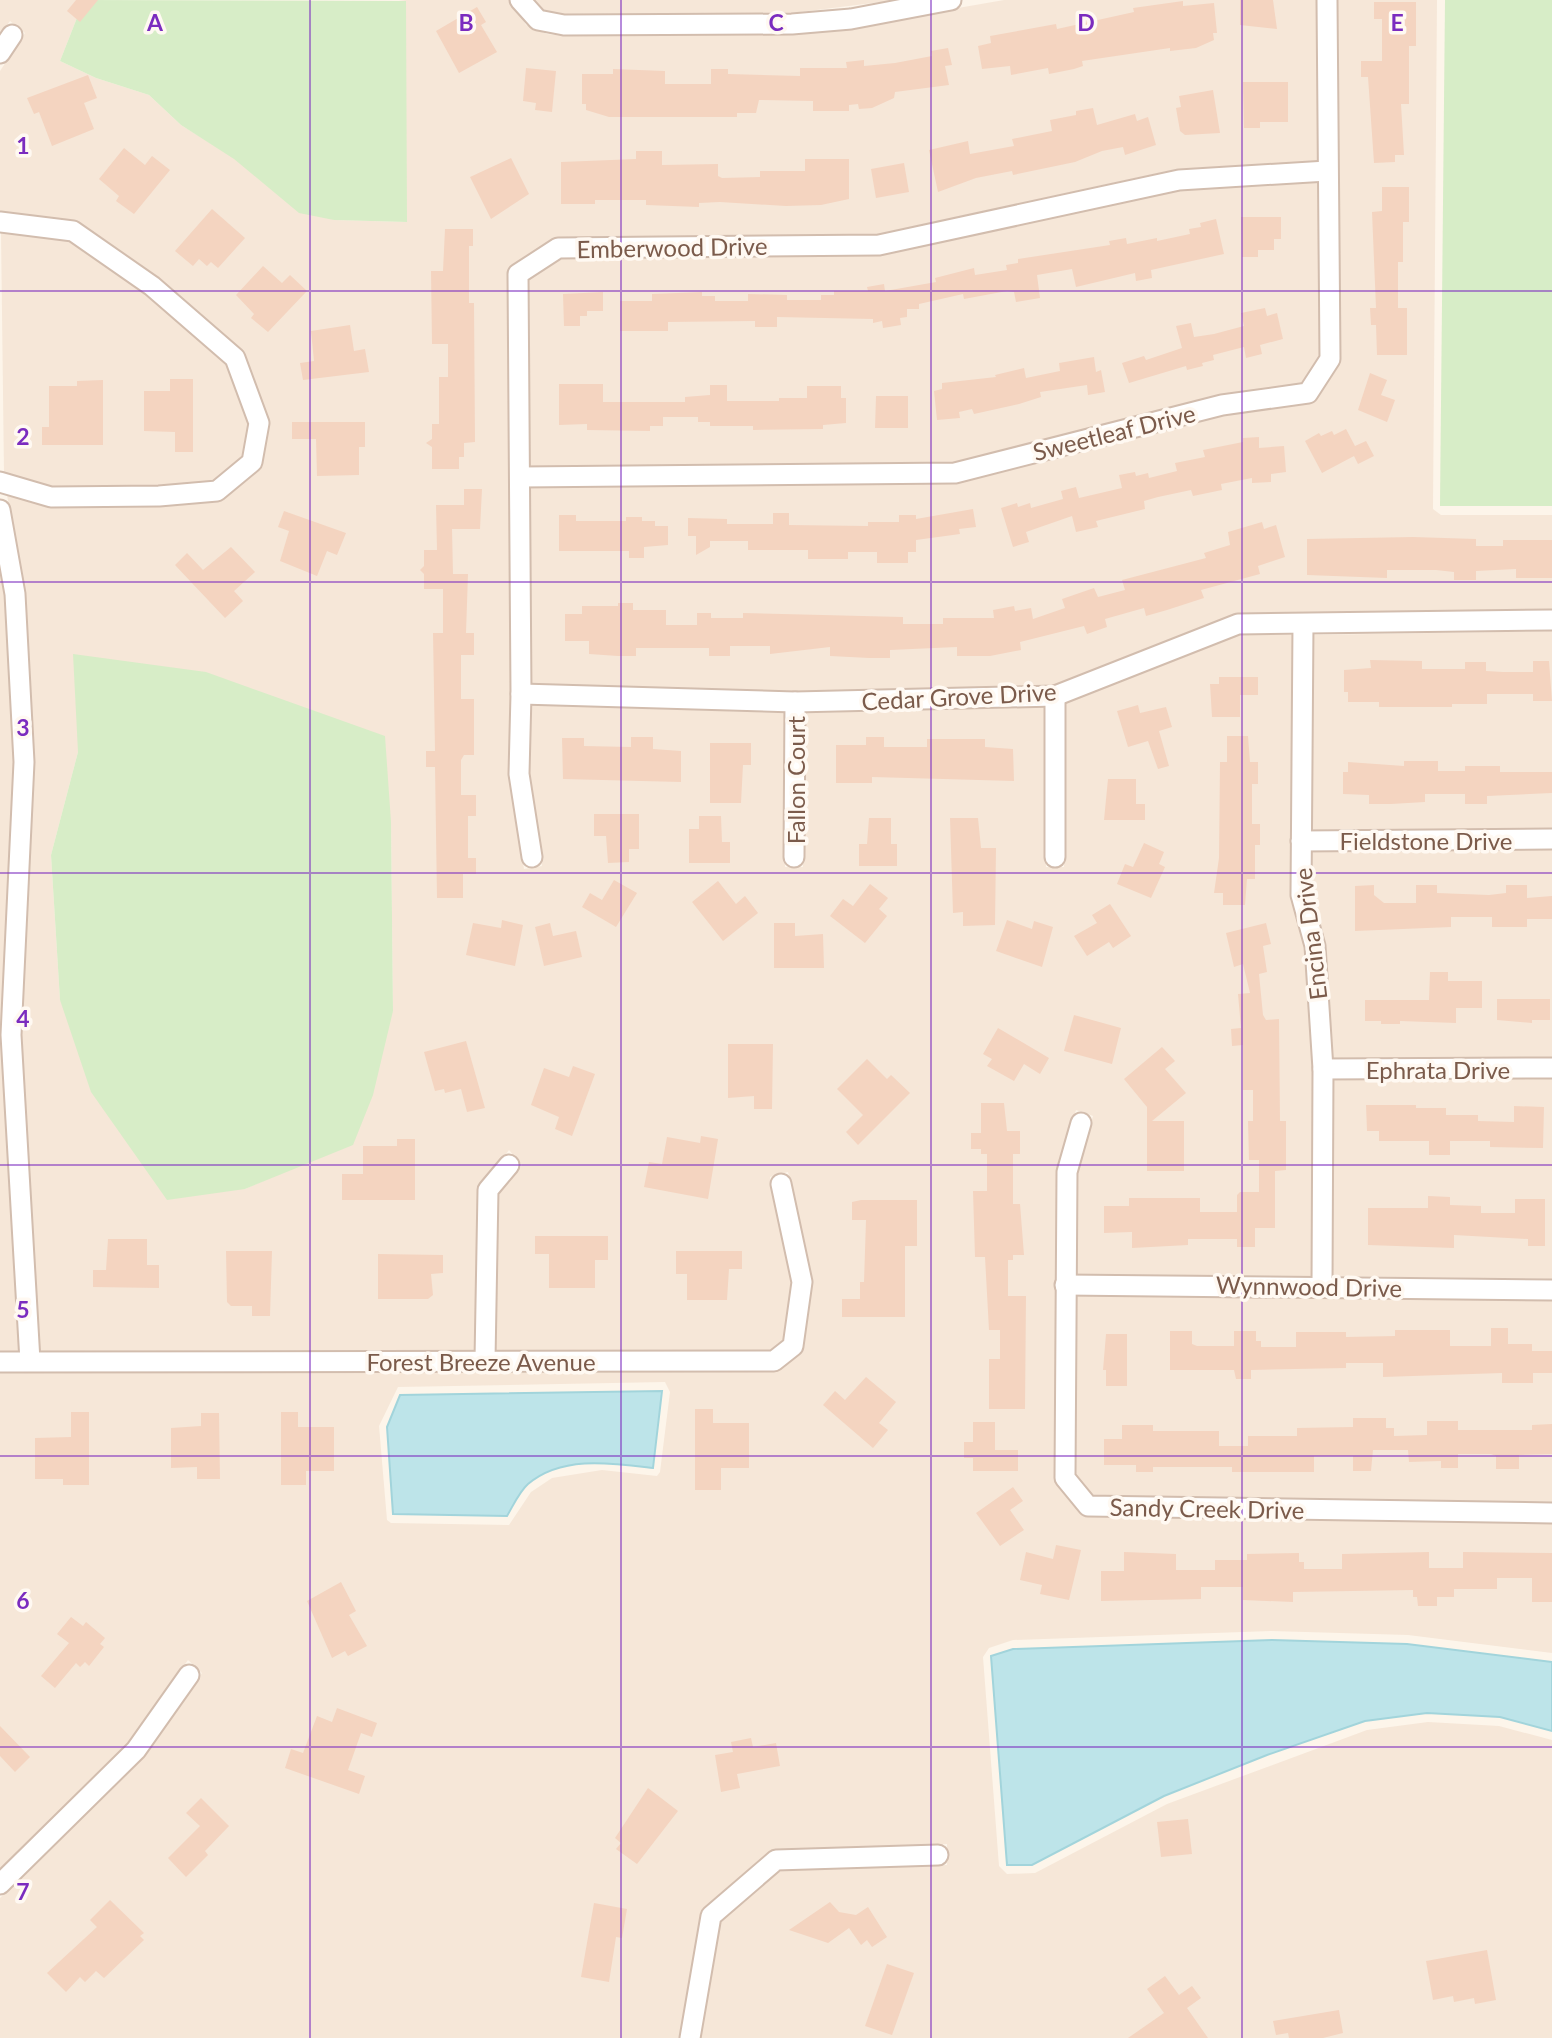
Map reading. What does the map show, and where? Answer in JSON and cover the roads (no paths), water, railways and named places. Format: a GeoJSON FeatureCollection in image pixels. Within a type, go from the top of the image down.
{"type":"FeatureCollection","features":[{"type":"Feature","properties":{"kind":"street"},"geometry":{"type":"LineString","coordinates":[[520,0],[538,20],[564,25],[792,24],[851,19],[951,0]]}},
{"type":"Feature","properties":{"kind":"street","name":"Sweetleaf Drive"},"geometry":{"type":"LineString","coordinates":[[521,477],[956,473],[1222,405],[1308,393],[1330,359],[1326,0]]}},
{"type":"Feature","properties":{"kind":"street"},"geometry":{"type":"LineString","coordinates":[[0,53],[12,35]]}},
{"type":"Feature","properties":{"kind":"street","name":"Emberwood Drive"},"geometry":{"type":"LineString","coordinates":[[532,858],[519,774],[522,694],[518,274],[558,248],[879,245],[1179,180],[1327,170]]}},
{"type":"Feature","properties":{"kind":"street"},"geometry":{"type":"LineString","coordinates":[[0,222],[73,231],[152,286],[235,358],[259,422],[252,462],[217,491],[159,496],[51,497],[0,482]]}},
{"type":"Feature","properties":{"kind":"street"},"geometry":{"type":"LineString","coordinates":[[0,510],[15,594],[24,762],[11,1035],[30,1361]]}},
{"type":"Feature","properties":{"kind":"street","name":"Cedar Grove Drive"},"geometry":{"type":"LineString","coordinates":[[522,694],[795,702],[1055,696],[1238,624],[1552,620]]}},
{"type":"Feature","properties":{"kind":"street","name":"Encina Drive"},"geometry":{"type":"LineString","coordinates":[[1303,624],[1300,895],[1315,946],[1323,1069],[1322,1286]]}},
{"type":"Feature","properties":{"kind":"street"},"geometry":{"type":"LineString","coordinates":[[1055,696],[1055,857]]}},
{"type":"Feature","properties":{"kind":"street","name":"Fallon Court"},"geometry":{"type":"LineString","coordinates":[[794,857],[795,702]]}},
{"type":"Feature","properties":{"kind":"street","name":"Fieldstone Drive"},"geometry":{"type":"LineString","coordinates":[[1300,841],[1552,839]]}},
{"type":"Feature","properties":{"kind":"street","name":"Ephrata Drive"},"geometry":{"type":"LineString","coordinates":[[1323,1069],[1552,1068]]}},
{"type":"Feature","properties":{"kind":"street","name":"Sandy Creek Drive"},"geometry":{"type":"LineString","coordinates":[[1081,1123],[1067,1172],[1065,1478],[1088,1506],[1552,1513]]}},
{"type":"Feature","properties":{"kind":"street"},"geometry":{"type":"LineString","coordinates":[[485,1360],[488,1190],[509,1165]]}},
{"type":"Feature","properties":{"kind":"street","name":"Forest Breeze Avenue"},"geometry":{"type":"LineString","coordinates":[[0,1362],[775,1361],[793,1346],[802,1282],[781,1184]]}},
{"type":"Feature","properties":{"kind":"street","name":"Wynnwood Drive"},"geometry":{"type":"LineString","coordinates":[[1065,1284],[1552,1290]]}},
{"type":"Feature","properties":{"kind":"street"},"geometry":{"type":"LineString","coordinates":[[0,1884],[136,1750],[190,1675]]}},
{"type":"Feature","properties":{"kind":"street"},"geometry":{"type":"LineString","coordinates":[[690,2038],[711,1916],[776,1860],[938,1855]]}},
{"type":"Feature","properties":{"kind":"water"},"geometry":{"type":"Polygon","coordinates":[[[662,1391],[653,1468],[588,1463],[556,1469],[528,1484],[507,1516],[393,1514],[387,1427],[400,1395],[662,1391]]]}},
{"type":"Feature","properties":{"kind":"water"},"geometry":{"type":"Polygon","coordinates":[[[1272,1640],[1407,1644],[1552,1662],[1552,1731],[1500,1717],[1427,1713],[1365,1721],[1267,1755],[1164,1796],[1032,1865],[1007,1865],[991,1656],[1013,1649],[1272,1640]]]}}]}
